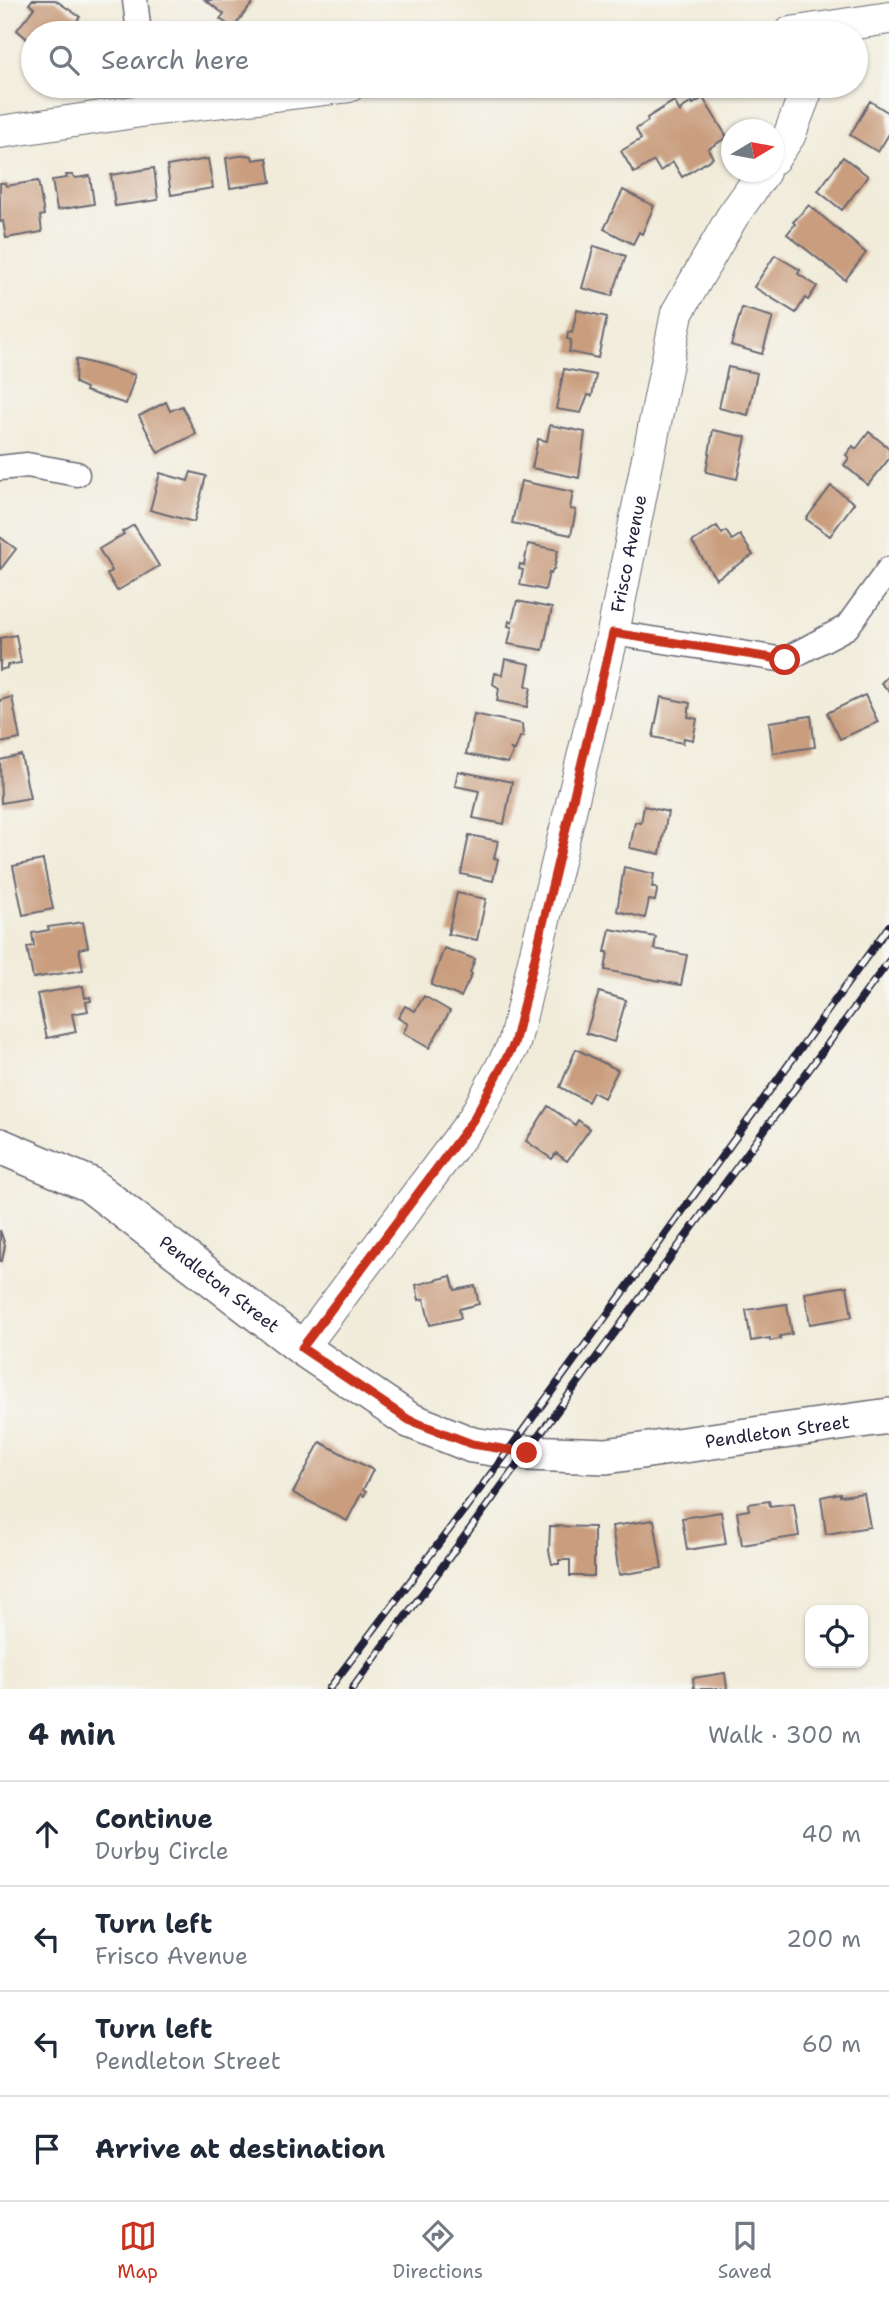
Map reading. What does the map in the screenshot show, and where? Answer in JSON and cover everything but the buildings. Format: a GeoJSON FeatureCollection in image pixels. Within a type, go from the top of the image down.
{"type":"FeatureCollection","features":[{"type":"Feature","properties":{"kind":"main road","name":"Pendleton Street"},"geometry":{"type":"LineString","coordinates":[[0,1146],[89,1184],[302,1348],[409,1420],[472,1444],[527,1453],[606,1456],[889,1416]]}},
{"type":"Feature","properties":{"kind":"street"},"geometry":{"type":"LineString","coordinates":[[135,0],[138,21]]}},
{"type":"Feature","properties":{"kind":"street"},"geometry":{"type":"LineString","coordinates":[[831,21],[889,18]]}},
{"type":"Feature","properties":{"kind":"street"},"geometry":{"type":"LineString","coordinates":[[0,132],[146,98]]}},
{"type":"Feature","properties":{"kind":"street"},"geometry":{"type":"LineString","coordinates":[[784,143],[803,98]]}},
{"type":"Feature","properties":{"kind":"street","name":"Frisco Avenue"},"geometry":{"type":"LineString","coordinates":[[302,1348],[473,1120],[514,1044],[613,633],[677,313],[732,217],[757,182]]}},
{"type":"Feature","properties":{"kind":"street"},"geometry":{"type":"LineString","coordinates":[[0,468],[27,465],[77,474]]}},
{"type":"Feature","properties":{"kind":"street"},"geometry":{"type":"LineString","coordinates":[[613,633],[785,660],[847,627],[889,569]]}},
{"type":"Feature","properties":{"kind":"railway"},"geometry":{"type":"LineString","coordinates":[[329,1689],[509,1450],[889,926]]}},
{"type":"Feature","properties":{"kind":"railway"},"geometry":{"type":"LineString","coordinates":[[352,1689],[889,961]]}},
{"type":"Feature","properties":{"kind":"route"},"geometry":{"type":"LineString","coordinates":[[527,1453],[472,1444],[409,1420],[302,1348],[473,1120],[514,1044],[613,633],[785,660]]}}]}
